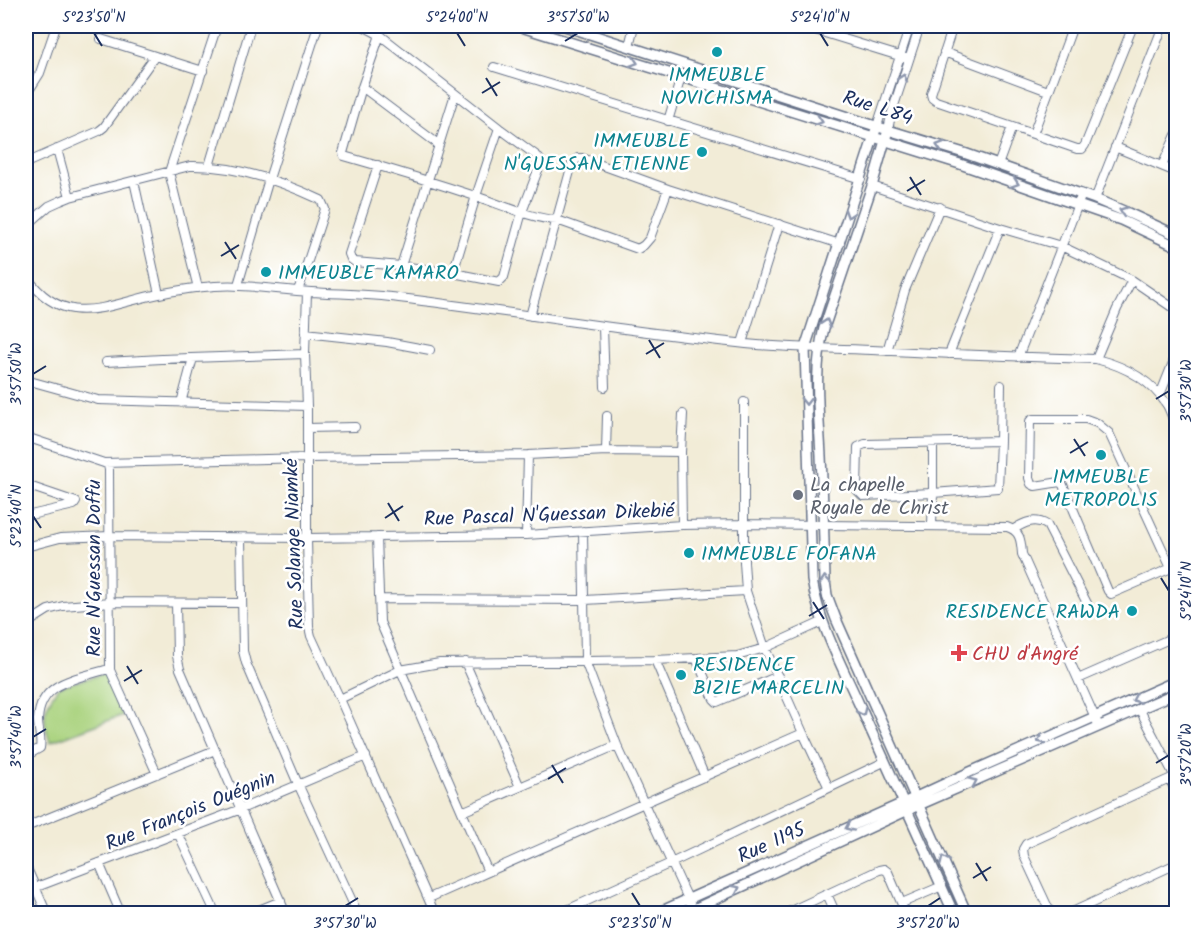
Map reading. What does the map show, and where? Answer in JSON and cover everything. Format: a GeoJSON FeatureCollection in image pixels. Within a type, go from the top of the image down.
{"type":"FeatureCollection","features":[{"type":"Feature","properties":{"kind":"main road","name":"Rue L84"},"geometry":{"type":"LineString","coordinates":[[518,26],[960,164],[1078,204],[1120,220],[1176,246]]}},
{"type":"Feature","properties":{"kind":"main road","name":"Rue L84"},"geometry":{"type":"LineString","coordinates":[[564,26],[998,165],[1095,199],[1176,235]]}},
{"type":"Feature","properties":{"kind":"main road"},"geometry":{"type":"LineString","coordinates":[[604,53],[609,39]]}},
{"type":"Feature","properties":{"kind":"main road"},"geometry":{"type":"LineString","coordinates":[[877,126],[805,348],[812,580],[822,622],[954,914]]}},
{"type":"Feature","properties":{"kind":"main road"},"geometry":{"type":"LineString","coordinates":[[888,130],[819,348],[818,396],[825,580],[827,595],[844,638],[967,914]]}},
{"type":"Feature","properties":{"kind":"main road"},"geometry":{"type":"LineString","coordinates":[[831,643],[844,638]]}},
{"type":"Feature","properties":{"kind":"main road"},"geometry":{"type":"LineString","coordinates":[[905,808],[1095,716],[1176,681]]}},
{"type":"Feature","properties":{"kind":"main road"},"geometry":{"type":"LineString","coordinates":[[917,801],[1140,710],[1176,693]]}},
{"type":"Feature","properties":{"kind":"main road","name":"Rue I195"},"geometry":{"type":"LineString","coordinates":[[655,914],[688,898],[905,808]]}},
{"type":"Feature","properties":{"kind":"main road","name":"Rue I195"},"geometry":{"type":"LineString","coordinates":[[683,914],[694,911],[905,808]]}},
{"type":"Feature","properties":{"kind":"street"},"geometry":{"type":"LineString","coordinates":[[26,95],[40,73],[56,26]]}},
{"type":"Feature","properties":{"kind":"street"},"geometry":{"type":"LineString","coordinates":[[198,288],[169,172],[217,26]]}},
{"type":"Feature","properties":{"kind":"street"},"geometry":{"type":"LineString","coordinates":[[209,166],[251,26]]}},
{"type":"Feature","properties":{"kind":"street"},"geometry":{"type":"LineString","coordinates":[[238,285],[318,26]]}},
{"type":"Feature","properties":{"kind":"street"},"geometry":{"type":"LineString","coordinates":[[363,26],[380,35],[540,160],[502,280],[499,282],[453,273],[355,262],[351,259],[350,254],[378,165]]}},
{"type":"Feature","properties":{"kind":"street"},"geometry":{"type":"LineString","coordinates":[[628,46],[634,26]]}},
{"type":"Feature","properties":{"kind":"street"},"geometry":{"type":"LineString","coordinates":[[802,26],[909,60]]}},
{"type":"Feature","properties":{"kind":"street"},"geometry":{"type":"LineString","coordinates":[[877,126],[910,26]]}},
{"type":"Feature","properties":{"kind":"street"},"geometry":{"type":"LineString","coordinates":[[888,130],[920,26]]}},
{"type":"Feature","properties":{"kind":"street"},"geometry":{"type":"LineString","coordinates":[[953,26],[931,94],[932,98],[1077,149],[1082,149],[1085,145],[1133,26]]}},
{"type":"Feature","properties":{"kind":"street"},"geometry":{"type":"LineString","coordinates":[[1033,134],[1073,26]]}},
{"type":"Feature","properties":{"kind":"street"},"geometry":{"type":"LineString","coordinates":[[1095,199],[1163,26]]}},
{"type":"Feature","properties":{"kind":"street"},"geometry":{"type":"LineString","coordinates":[[380,35],[362,87],[344,156],[427,180],[522,212],[557,220],[638,249],[650,238],[668,189]]}},
{"type":"Feature","properties":{"kind":"street"},"geometry":{"type":"LineString","coordinates":[[101,39],[202,71]]}},
{"type":"Feature","properties":{"kind":"street"},"geometry":{"type":"LineString","coordinates":[[944,52],[1048,91]]}},
{"type":"Feature","properties":{"kind":"street"},"geometry":{"type":"LineString","coordinates":[[26,163],[99,131],[155,56]]}},
{"type":"Feature","properties":{"kind":"street"},"geometry":{"type":"LineString","coordinates":[[494,67],[861,179]]}},
{"type":"Feature","properties":{"kind":"street"},"geometry":{"type":"LineString","coordinates":[[668,121],[681,77]]}},
{"type":"Feature","properties":{"kind":"street"},"geometry":{"type":"LineString","coordinates":[[362,87],[438,144]]}},
{"type":"Feature","properties":{"kind":"street"},"geometry":{"type":"LineString","coordinates":[[401,266],[455,94]]}},
{"type":"Feature","properties":{"kind":"street"},"geometry":{"type":"LineString","coordinates":[[998,165],[1012,127]]}},
{"type":"Feature","properties":{"kind":"street"},"geometry":{"type":"LineString","coordinates":[[453,273],[499,128]]}},
{"type":"Feature","properties":{"kind":"street"},"geometry":{"type":"LineString","coordinates":[[1162,166],[1176,135]]}},
{"type":"Feature","properties":{"kind":"street"},"geometry":{"type":"LineString","coordinates":[[1115,147],[1176,172]]}},
{"type":"Feature","properties":{"kind":"street"},"geometry":{"type":"LineString","coordinates":[[57,149],[70,197]]}},
{"type":"Feature","properties":{"kind":"street"},"geometry":{"type":"LineString","coordinates":[[530,316],[572,164],[578,158],[840,244]]}},
{"type":"Feature","properties":{"kind":"street"},"geometry":{"type":"LineString","coordinates":[[26,235],[32,221],[40,213],[70,197],[190,166],[229,169],[269,179],[321,200],[325,209],[298,291]]}},
{"type":"Feature","properties":{"kind":"street"},"geometry":{"type":"LineString","coordinates":[[134,181],[159,294]]}},
{"type":"Feature","properties":{"kind":"street"},"geometry":{"type":"LineString","coordinates":[[872,186],[1061,246],[1132,280],[1176,310]]}},
{"type":"Feature","properties":{"kind":"street"},"geometry":{"type":"LineString","coordinates":[[1018,357],[1082,194]]}},
{"type":"Feature","properties":{"kind":"street"},"geometry":{"type":"LineString","coordinates":[[887,351],[905,290],[940,207]]}},
{"type":"Feature","properties":{"kind":"street"},"geometry":{"type":"LineString","coordinates":[[741,343],[779,224]]}},
{"type":"Feature","properties":{"kind":"street"},"geometry":{"type":"LineString","coordinates":[[949,354],[1000,228]]}},
{"type":"Feature","properties":{"kind":"street"},"geometry":{"type":"LineString","coordinates":[[26,276],[46,299],[60,307],[75,309],[94,310],[159,294],[238,285],[395,297],[603,327],[741,343],[805,348],[1096,359],[1108,362],[1139,377],[1160,395],[1176,427]]}},
{"type":"Feature","properties":{"kind":"street"},"geometry":{"type":"LineString","coordinates":[[1096,359],[1132,280]]}},
{"type":"Feature","properties":{"kind":"street","name":"Rue Solange Niamké"},"geometry":{"type":"LineString","coordinates":[[307,292],[305,354],[308,406],[307,538],[310,636],[366,756],[435,914]]}},
{"type":"Feature","properties":{"kind":"street"},"geometry":{"type":"LineString","coordinates":[[603,327],[605,387]]}},
{"type":"Feature","properties":{"kind":"street"},"geometry":{"type":"LineString","coordinates":[[305,333],[387,342],[430,350]]}},
{"type":"Feature","properties":{"kind":"street"},"geometry":{"type":"LineString","coordinates":[[106,362],[305,354]]}},
{"type":"Feature","properties":{"kind":"street"},"geometry":{"type":"LineString","coordinates":[[1160,395],[1176,355]]}},
{"type":"Feature","properties":{"kind":"street"},"geometry":{"type":"LineString","coordinates":[[182,403],[193,358]]}},
{"type":"Feature","properties":{"kind":"street"},"geometry":{"type":"LineString","coordinates":[[26,380],[98,400],[308,406]]}},
{"type":"Feature","properties":{"kind":"street"},"geometry":{"type":"LineString","coordinates":[[1000,441],[865,444],[858,447],[857,490],[863,496],[998,488],[1000,441],[1001,385]]}},
{"type":"Feature","properties":{"kind":"street"},"geometry":{"type":"LineString","coordinates":[[744,402],[746,591],[765,648],[829,788]]}},
{"type":"Feature","properties":{"kind":"street"},"geometry":{"type":"LineString","coordinates":[[682,525],[683,414]]}},
{"type":"Feature","properties":{"kind":"street"},"geometry":{"type":"LineString","coordinates":[[606,451],[607,416]]}},
{"type":"Feature","properties":{"kind":"street"},"geometry":{"type":"LineString","coordinates":[[1033,419],[1086,419],[1097,423],[1109,433],[1174,567],[1111,594],[1108,591],[1063,485],[1060,482],[1035,486],[1031,484],[1029,478],[1030,421],[1033,419]]}},
{"type":"Feature","properties":{"kind":"street"},"geometry":{"type":"LineString","coordinates":[[307,428],[356,427]]}},
{"type":"Feature","properties":{"kind":"street"},"geometry":{"type":"LineString","coordinates":[[26,437],[104,463],[528,455],[606,451],[681,452]]}},
{"type":"Feature","properties":{"kind":"street"},"geometry":{"type":"LineString","coordinates":[[932,526],[933,443]]}},
{"type":"Feature","properties":{"kind":"street"},"geometry":{"type":"LineString","coordinates":[[526,535],[528,455]]}},
{"type":"Feature","properties":{"kind":"street","name":"Rue N'Guessan Doffu"},"geometry":{"type":"LineString","coordinates":[[104,463],[108,465],[109,470],[110,670],[157,774]]}},
{"type":"Feature","properties":{"kind":"street"},"geometry":{"type":"LineString","coordinates":[[26,485],[76,502],[74,505],[26,516]]}},
{"type":"Feature","properties":{"kind":"street","name":"Rue Pascal N'Guessan Dikebié"},"geometry":{"type":"LineString","coordinates":[[26,547],[60,538],[110,536],[307,538],[526,535],[682,525],[744,524],[1007,527],[1014,529],[1023,523],[1033,521],[1044,522],[1047,525],[1091,611]]}},
{"type":"Feature","properties":{"kind":"street"},"geometry":{"type":"LineString","coordinates":[[1014,529],[1020,539],[1022,554],[1099,727]]}},
{"type":"Feature","properties":{"kind":"street"},"geometry":{"type":"LineString","coordinates":[[583,531],[585,662],[617,745],[694,911]]}},
{"type":"Feature","properties":{"kind":"street"},"geometry":{"type":"LineString","coordinates":[[377,537],[380,622],[488,872]]}},
{"type":"Feature","properties":{"kind":"street"},"geometry":{"type":"LineString","coordinates":[[241,538],[243,651],[246,663],[298,784],[358,914]]}},
{"type":"Feature","properties":{"kind":"street"},"geometry":{"type":"LineString","coordinates":[[380,600],[585,600],[746,591]]}},
{"type":"Feature","properties":{"kind":"street"},"geometry":{"type":"LineString","coordinates":[[26,624],[48,610],[63,606],[110,603],[242,603]]}},
{"type":"Feature","properties":{"kind":"street"},"geometry":{"type":"LineString","coordinates":[[176,603],[177,656],[180,669],[286,914]]}},
{"type":"Feature","properties":{"kind":"street"},"geometry":{"type":"LineString","coordinates":[[340,699],[400,670],[440,663],[585,662],[737,656],[765,648],[822,622]]}},
{"type":"Feature","properties":{"kind":"street"},"geometry":{"type":"LineString","coordinates":[[1078,679],[1176,636]]}},
{"type":"Feature","properties":{"kind":"street"},"geometry":{"type":"LineString","coordinates":[[696,658],[717,702],[778,676]]}},
{"type":"Feature","properties":{"kind":"street"},"geometry":{"type":"LineString","coordinates":[[655,660],[705,777]]}},
{"type":"Feature","properties":{"kind":"street"},"geometry":{"type":"LineString","coordinates":[[465,662],[520,787]]}},
{"type":"Feature","properties":{"kind":"street"},"geometry":{"type":"LineString","coordinates":[[26,756],[40,748],[38,722],[40,707],[48,692],[70,681],[110,670]]}},
{"type":"Feature","properties":{"kind":"street"},"geometry":{"type":"LineString","coordinates":[[1140,710],[1174,777],[1176,793]]}},
{"type":"Feature","properties":{"kind":"street"},"geometry":{"type":"LineString","coordinates":[[429,898],[803,733]]}},
{"type":"Feature","properties":{"kind":"street"},"geometry":{"type":"LineString","coordinates":[[462,812],[617,745]]}},
{"type":"Feature","properties":{"kind":"street"},"geometry":{"type":"LineString","coordinates":[[26,827],[215,750]]}},
{"type":"Feature","properties":{"kind":"street","name":"Rue François Ouégnin"},"geometry":{"type":"LineString","coordinates":[[26,891],[241,809],[366,756]]}},
{"type":"Feature","properties":{"kind":"street"},"geometry":{"type":"LineString","coordinates":[[558,914],[884,762]]}},
{"type":"Feature","properties":{"kind":"street"},"geometry":{"type":"LineString","coordinates":[[1051,914],[1024,856],[1023,849],[1026,844],[1174,777]]}},
{"type":"Feature","properties":{"kind":"street"},"geometry":{"type":"LineString","coordinates":[[178,833],[216,914]]}},
{"type":"Feature","properties":{"kind":"street"},"geometry":{"type":"LineString","coordinates":[[99,863],[121,914]]}},
{"type":"Feature","properties":{"kind":"street"},"geometry":{"type":"LineString","coordinates":[[1068,914],[1176,864]]}},
{"type":"Feature","properties":{"kind":"street"},"geometry":{"type":"LineString","coordinates":[[26,866],[47,914]]}},
{"type":"Feature","properties":{"kind":"street"},"geometry":{"type":"LineString","coordinates":[[784,914],[884,869],[888,872],[906,914]]}},
{"type":"Feature","properties":{"kind":"street"},"geometry":{"type":"LineString","coordinates":[[902,903],[942,886]]}},
{"type":"Feature","properties":{"kind":"street"},"geometry":{"type":"LineString","coordinates":[[827,894],[836,914]]}},
{"type":"Feature","properties":{"kind":"street"},"geometry":{"type":"LineString","coordinates":[[249,914],[281,901]]}},
{"type":"Feature","properties":{"kind":"green space"},"geometry":{"type":"Polygon","coordinates":[[[106,673],[123,715],[50,742],[45,726],[45,713],[58,687],[106,673]]]}},
{"type":"Feature","properties":{"kind":"place","name":"IMMEUBLE NOVICHISMA"},"geometry":{"type":"Point","coordinates":[717,52]}},
{"type":"Feature","properties":{"kind":"place","name":"IMMEUBLE N'GUESSAN ETIENNE"},"geometry":{"type":"Point","coordinates":[702,152]}},
{"type":"Feature","properties":{"kind":"place","name":"IMMEUBLE KAMARO"},"geometry":{"type":"Point","coordinates":[266,272]}},
{"type":"Feature","properties":{"kind":"place","name":"IMMEUBLE METROPOLIS"},"geometry":{"type":"Point","coordinates":[1101,455]}},
{"type":"Feature","properties":{"kind":"place","name":"La chapelle Royale de Christ"},"geometry":{"type":"Point","coordinates":[798,495]}},
{"type":"Feature","properties":{"kind":"place","name":"IMMEUBLE FOFANA"},"geometry":{"type":"Point","coordinates":[689,553]}},
{"type":"Feature","properties":{"kind":"place","name":"RESIDENCE RAWDA"},"geometry":{"type":"Point","coordinates":[1132,611]}},
{"type":"Feature","properties":{"kind":"place","name":"CHU d'Angré"},"geometry":{"type":"Point","coordinates":[959,653]}},
{"type":"Feature","properties":{"kind":"place","name":"RESIDENCE BIZIE MARCELIN"},"geometry":{"type":"Point","coordinates":[681,675]}}]}
